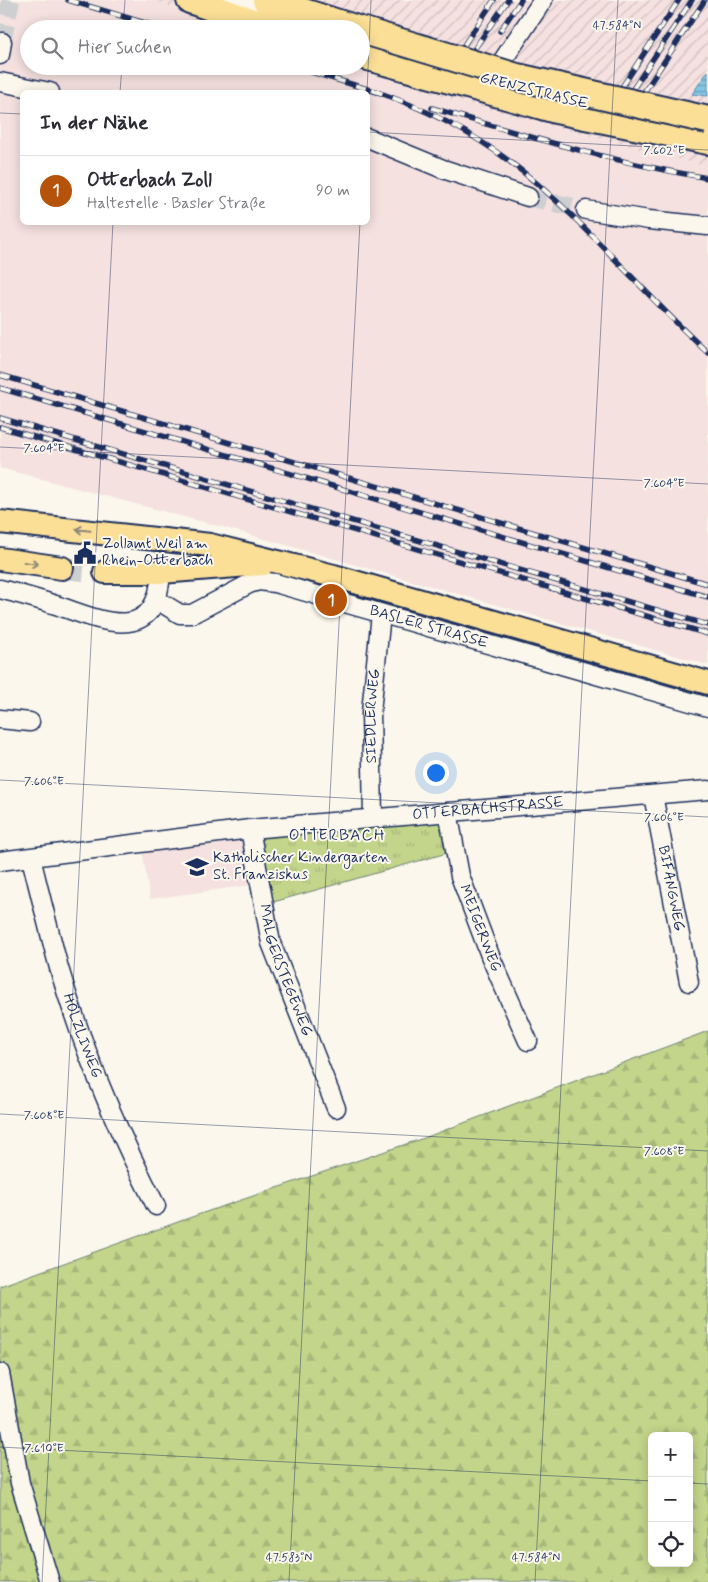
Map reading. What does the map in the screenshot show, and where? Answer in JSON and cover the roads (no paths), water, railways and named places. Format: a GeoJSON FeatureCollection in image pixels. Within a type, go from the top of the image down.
{"type":"FeatureCollection","features":[{"type":"Feature","properties":{"kind":"highway"},"geometry":{"type":"LineString","coordinates":[[190,0],[247,20]]}},
{"type":"Feature","properties":{"kind":"highway"},"geometry":{"type":"LineString","coordinates":[[266,0],[329,20]]}},
{"type":"Feature","properties":{"kind":"highway"},"geometry":{"type":"LineString","coordinates":[[370,33],[517,77],[708,120]]}},
{"type":"Feature","properties":{"kind":"highway"},"geometry":{"type":"LineString","coordinates":[[370,58],[556,110],[708,141]]}},
{"type":"Feature","properties":{"kind":"main road"},"geometry":{"type":"LineString","coordinates":[[0,522],[107,532],[161,542],[232,549],[279,564],[334,576],[708,683]]}},
{"type":"Feature","properties":{"kind":"main road"},"geometry":{"type":"LineString","coordinates":[[161,542],[161,572]]}},
{"type":"Feature","properties":{"kind":"main road"},"geometry":{"type":"LineString","coordinates":[[0,559],[62,568]]}},
{"type":"Feature","properties":{"kind":"main road"},"geometry":{"type":"LineString","coordinates":[[105,572],[161,572],[279,564]]}},
{"type":"Feature","properties":{"kind":"street"},"geometry":{"type":"LineString","coordinates":[[232,0],[293,20]]}},
{"type":"Feature","properties":{"kind":"street"},"geometry":{"type":"LineString","coordinates":[[490,80],[543,0]]}},
{"type":"Feature","properties":{"kind":"street","name":"GRENZSTRASSE"},"geometry":{"type":"LineString","coordinates":[[370,45],[490,80],[708,132]]}},
{"type":"Feature","properties":{"kind":"street"},"geometry":{"type":"LineString","coordinates":[[0,82],[40,90]]}},
{"type":"Feature","properties":{"kind":"street"},"geometry":{"type":"LineString","coordinates":[[370,139],[444,169],[528,197]]}},
{"type":"Feature","properties":{"kind":"street"},"geometry":{"type":"LineString","coordinates":[[586,210],[633,218],[708,226]]}},
{"type":"Feature","properties":{"kind":"street"},"geometry":{"type":"LineString","coordinates":[[0,589],[102,621],[126,622],[142,617],[157,600],[161,572]]}},
{"type":"Feature","properties":{"kind":"street","name":"BASLER STRASSE"},"geometry":{"type":"LineString","coordinates":[[157,600],[180,614],[192,614],[226,594],[259,581],[275,583],[708,707]]}},
{"type":"Feature","properties":{"kind":"street","name":"SIEDLERWEG"},"geometry":{"type":"LineString","coordinates":[[373,818],[371,712],[381,614]]}},
{"type":"Feature","properties":{"kind":"street"},"geometry":{"type":"LineString","coordinates":[[0,719],[30,722]]}},
{"type":"Feature","properties":{"kind":"street","name":"OTTERBACHSTRASSE"},"geometry":{"type":"LineString","coordinates":[[0,861],[250,829],[708,790]]}},
{"type":"Feature","properties":{"kind":"street","name":"BIFANGWEG"},"geometry":{"type":"LineString","coordinates":[[652,795],[689,982]]}},
{"type":"Feature","properties":{"kind":"street","name":"MEIGERWEG"},"geometry":{"type":"LineString","coordinates":[[448,812],[460,876],[491,958],[528,1041]]}},
{"type":"Feature","properties":{"kind":"street","name":"MALGERSTEGEWEG"},"geometry":{"type":"LineString","coordinates":[[250,829],[271,942],[336,1108]]}},
{"type":"Feature","properties":{"kind":"street","name":"HÖLZLIWEG"},"geometry":{"type":"LineString","coordinates":[[31,858],[59,968],[85,1046],[128,1150],[156,1206]]}},
{"type":"Feature","properties":{"kind":"street"},"geometry":{"type":"LineString","coordinates":[[0,1373],[20,1483],[50,1582]]}},
{"type":"Feature","properties":{"kind":"water"},"geometry":{"type":"Polygon","coordinates":[[[708,71],[708,96],[692,94],[708,71]]]}},
{"type":"Feature","properties":{"kind":"tunnel"},"geometry":{"type":"LineString","coordinates":[[2,42],[11,0]]}},
{"type":"Feature","properties":{"kind":"tunnel"},"geometry":{"type":"LineString","coordinates":[[528,197],[586,210]]}},
{"type":"Feature","properties":{"kind":"tunnel"},"geometry":{"type":"LineString","coordinates":[[62,568],[105,572]]}},
{"type":"Feature","properties":{"kind":"railway"},"geometry":{"type":"LineString","coordinates":[[68,0],[135,20]]}},
{"type":"Feature","properties":{"kind":"railway"},"geometry":{"type":"LineString","coordinates":[[464,45],[494,0]]}},
{"type":"Feature","properties":{"kind":"railway"},"geometry":{"type":"LineString","coordinates":[[475,48],[508,0]]}},
{"type":"Feature","properties":{"kind":"railway"},"geometry":{"type":"LineString","coordinates":[[500,31],[521,0]]}},
{"type":"Feature","properties":{"kind":"railway"},"geometry":{"type":"LineString","coordinates":[[622,87],[679,0]]}},
{"type":"Feature","properties":{"kind":"railway"},"geometry":{"type":"LineString","coordinates":[[633,89],[692,0]]}},
{"type":"Feature","properties":{"kind":"railway"},"geometry":{"type":"LineString","coordinates":[[644,92],[705,0]]}},
{"type":"Feature","properties":{"kind":"railway"},"geometry":{"type":"LineString","coordinates":[[321,75],[377,92]]}},
{"type":"Feature","properties":{"kind":"railway"},"geometry":{"type":"LineString","coordinates":[[372,90],[443,120],[477,139],[509,161],[586,229],[708,353]]}},
{"type":"Feature","properties":{"kind":"railway"},"geometry":{"type":"LineString","coordinates":[[432,108],[638,165],[708,178]]}},
{"type":"Feature","properties":{"kind":"railway"},"geometry":{"type":"LineString","coordinates":[[0,375],[708,584]]}},
{"type":"Feature","properties":{"kind":"railway"},"geometry":{"type":"LineString","coordinates":[[0,388],[708,597]]}},
{"type":"Feature","properties":{"kind":"railway"},"geometry":{"type":"LineString","coordinates":[[0,418],[708,625]]}},
{"type":"Feature","properties":{"kind":"railway"},"geometry":{"type":"LineString","coordinates":[[0,427],[708,634]]}},
{"type":"Feature","properties":{"kind":"place","name":"Zollamt Weil am Rhein-Otterbach"},"geometry":{"type":"Point","coordinates":[85,553]}},
{"type":"Feature","properties":{"kind":"place","name":"Otterbach Zoll"},"geometry":{"type":"Point","coordinates":[331,600]}},
{"type":"Feature","properties":{"kind":"place","name":"Katholischer Kindergarten St. Franziskus"},"geometry":{"type":"Point","coordinates":[197,867]}},
{"type":"Feature","properties":{"kind":"district","name":"OTTERBACH"},"geometry":{"type":"Point","coordinates":[337,835]}}]}
